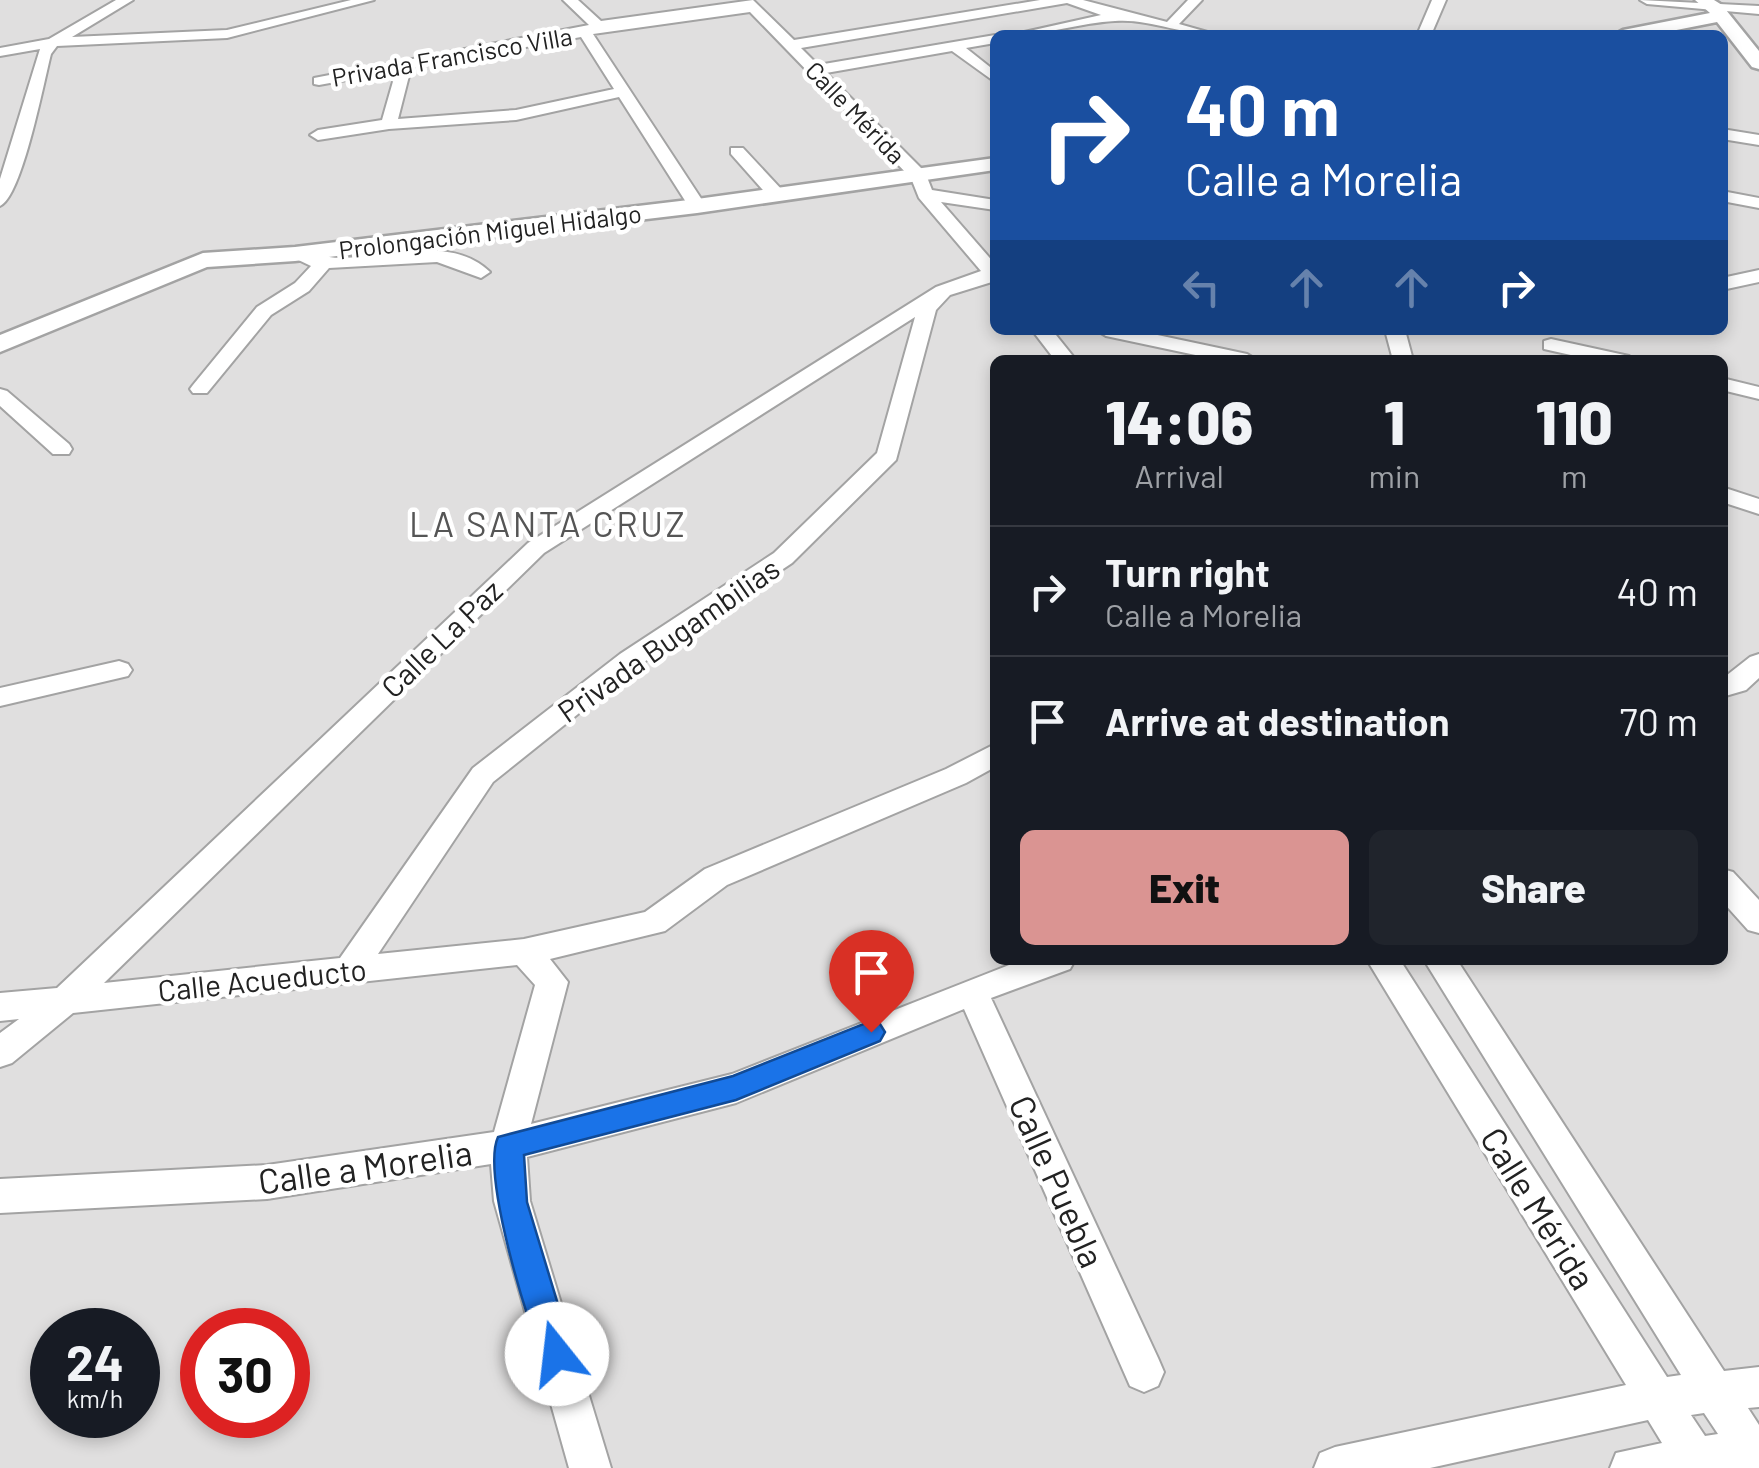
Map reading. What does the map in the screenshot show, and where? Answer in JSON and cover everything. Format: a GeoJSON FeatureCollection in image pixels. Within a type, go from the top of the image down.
{"type":"FeatureCollection","features":[{"type":"Feature","properties":{"kind":"street"},"geometry":{"type":"LineString","coordinates":[[0,52],[52,42],[226,34],[367,0]]}},
{"type":"Feature","properties":{"kind":"street"},"geometry":{"type":"LineString","coordinates":[[570,0],[591,29],[623,92],[698,206]]}},
{"type":"Feature","properties":{"kind":"street"},"geometry":{"type":"LineString","coordinates":[[649,0],[655,19]]}},
{"type":"Feature","properties":{"kind":"street"},"geometry":{"type":"LineString","coordinates":[[790,45],[1067,0],[1118,16],[1193,30]]}},
{"type":"Feature","properties":{"kind":"street"},"geometry":{"type":"LineString","coordinates":[[1172,24],[1195,0]]}},
{"type":"Feature","properties":{"kind":"street"},"geometry":{"type":"LineString","coordinates":[[1426,30],[1438,0]]}},
{"type":"Feature","properties":{"kind":"street"},"geometry":{"type":"LineString","coordinates":[[1647,0],[1759,10]]}},
{"type":"Feature","properties":{"kind":"street"},"geometry":{"type":"LineString","coordinates":[[0,201],[8,163],[44,52],[52,42],[122,1]]}},
{"type":"Feature","properties":{"kind":"street","name":"Privada Francisco Villa"},"geometry":{"type":"LineString","coordinates":[[319,81],[591,29],[750,4]]}},
{"type":"Feature","properties":{"kind":"street","name":"Calle Mérida"},"geometry":{"type":"LineString","coordinates":[[750,4],[922,185],[990,269]]}},
{"type":"Feature","properties":{"kind":"street"},"geometry":{"type":"LineString","coordinates":[[1640,30],[1713,8]]}},
{"type":"Feature","properties":{"kind":"street"},"geometry":{"type":"LineString","coordinates":[[1713,8],[1759,62]]}},
{"type":"Feature","properties":{"kind":"street"},"geometry":{"type":"LineString","coordinates":[[1048,30],[1118,16]]}},
{"type":"Feature","properties":{"kind":"street"},"geometry":{"type":"LineString","coordinates":[[815,70],[990,41]]}},
{"type":"Feature","properties":{"kind":"street"},"geometry":{"type":"LineString","coordinates":[[956,47],[990,74]]}},
{"type":"Feature","properties":{"kind":"street"},"geometry":{"type":"LineString","coordinates":[[389,124],[405,65]]}},
{"type":"Feature","properties":{"kind":"street"},"geometry":{"type":"LineString","coordinates":[[318,135],[389,124],[516,115],[623,92]]}},
{"type":"Feature","properties":{"kind":"street"},"geometry":{"type":"LineString","coordinates":[[1728,135],[1759,140]]}},
{"type":"Feature","properties":{"kind":"street"},"geometry":{"type":"LineString","coordinates":[[737,151],[777,195]]}},
{"type":"Feature","properties":{"kind":"street","name":"Prolongación Miguel Hidalgo"},"geometry":{"type":"LineString","coordinates":[[0,344],[203,260],[295,254],[777,195],[922,185],[990,165]]}},
{"type":"Feature","properties":{"kind":"street"},"geometry":{"type":"LineString","coordinates":[[922,185],[990,203]]}},
{"type":"Feature","properties":{"kind":"street"},"geometry":{"type":"LineString","coordinates":[[1728,197],[1759,203]]}},
{"type":"Feature","properties":{"kind":"street"},"geometry":{"type":"LineString","coordinates":[[295,254],[323,264],[424,256],[469,263],[481,272]]}},
{"type":"Feature","properties":{"kind":"street"},"geometry":{"type":"LineString","coordinates":[[200,389],[264,311],[302,287],[323,264]]}},
{"type":"Feature","properties":{"kind":"street","name":"Calle La Paz"},"geometry":{"type":"LineString","coordinates":[[0,1053],[63,1002],[536,548],[943,291],[990,275]]}},
{"type":"Feature","properties":{"kind":"street"},"geometry":{"type":"LineString","coordinates":[[1728,283],[1759,276]]}},
{"type":"Feature","properties":{"kind":"street","name":"Privada Bugambilias"},"geometry":{"type":"LineString","coordinates":[[351,968],[483,775],[629,660],[783,558],[888,455],[902,392],[928,308],[943,291]]}},
{"type":"Feature","properties":{"kind":"street"},"geometry":{"type":"LineString","coordinates":[[1046,335],[1062,355]]}},
{"type":"Feature","properties":{"kind":"street"},"geometry":{"type":"LineString","coordinates":[[1130,335],[1224,355]]}},
{"type":"Feature","properties":{"kind":"street"},"geometry":{"type":"LineString","coordinates":[[1551,345],[1598,355]]}},
{"type":"Feature","properties":{"kind":"street"},"geometry":{"type":"LineString","coordinates":[[1728,385],[1759,393]]}},
{"type":"Feature","properties":{"kind":"street"},"geometry":{"type":"LineString","coordinates":[[0,396],[61,449]]}},
{"type":"Feature","properties":{"kind":"street"},"geometry":{"type":"LineString","coordinates":[[1728,496],[1759,506]]}},
{"type":"Feature","properties":{"kind":"street"},"geometry":{"type":"LineString","coordinates":[[1728,682],[1759,663]]}},
{"type":"Feature","properties":{"kind":"street"},"geometry":{"type":"LineString","coordinates":[[0,696],[119,670]]}},
{"type":"Feature","properties":{"kind":"street","name":"Calle Acueducto"},"geometry":{"type":"LineString","coordinates":[[0,1007],[524,952],[654,922],[716,877],[956,776],[990,757]]}},
{"type":"Feature","properties":{"kind":"street"},"geometry":{"type":"LineString","coordinates":[[1728,887],[1759,922]]}},
{"type":"Feature","properties":{"kind":"street"},"geometry":{"type":"LineString","coordinates":[[524,952],[552,982],[508,1146],[512,1202],[590,1468]]}},
{"type":"Feature","properties":{"kind":"street","name":"Calle a Morelia"},"geometry":{"type":"LineString","coordinates":[[0,1196],[267,1182],[508,1146],[736,1088],[1045,965]]}},
{"type":"Feature","properties":{"kind":"street","name":"Calle Mérida"},"geometry":{"type":"LineString","coordinates":[[1386,965],[1694,1457]]}},
{"type":"Feature","properties":{"kind":"street","name":"Calle Mérida"},"geometry":{"type":"LineString","coordinates":[[1443,965],[1713,1392],[1755,1450]]}},
{"type":"Feature","properties":{"kind":"street","name":"Calle Puebla"},"geometry":{"type":"LineString","coordinates":[[972,991],[1144,1372]]}},
{"type":"Feature","properties":{"kind":"street"},"geometry":{"type":"LineString","coordinates":[[1461,1084],[1509,1071]]}},
{"type":"Feature","properties":{"kind":"street"},"geometry":{"type":"LineString","coordinates":[[1335,1468],[1658,1398],[1759,1388]]}},
{"type":"Feature","properties":{"kind":"street"},"geometry":{"type":"LineString","coordinates":[[1631,1468],[1755,1450]]}},
{"type":"Feature","properties":{"kind":"shaded area"},"geometry":{"type":"Polygon","coordinates":[[[0,0],[1759,0],[1759,1468],[0,1468],[0,0]]]}},
{"type":"Feature","properties":{"kind":"district","name":"LA SANTA CRUZ"},"geometry":{"type":"Point","coordinates":[548,523]}},
{"type":"Feature","properties":{"kind":"route"},"geometry":{"type":"LineString","coordinates":[[557,1354],[512,1202],[508,1146],[736,1088],[871,1032]]}}]}
